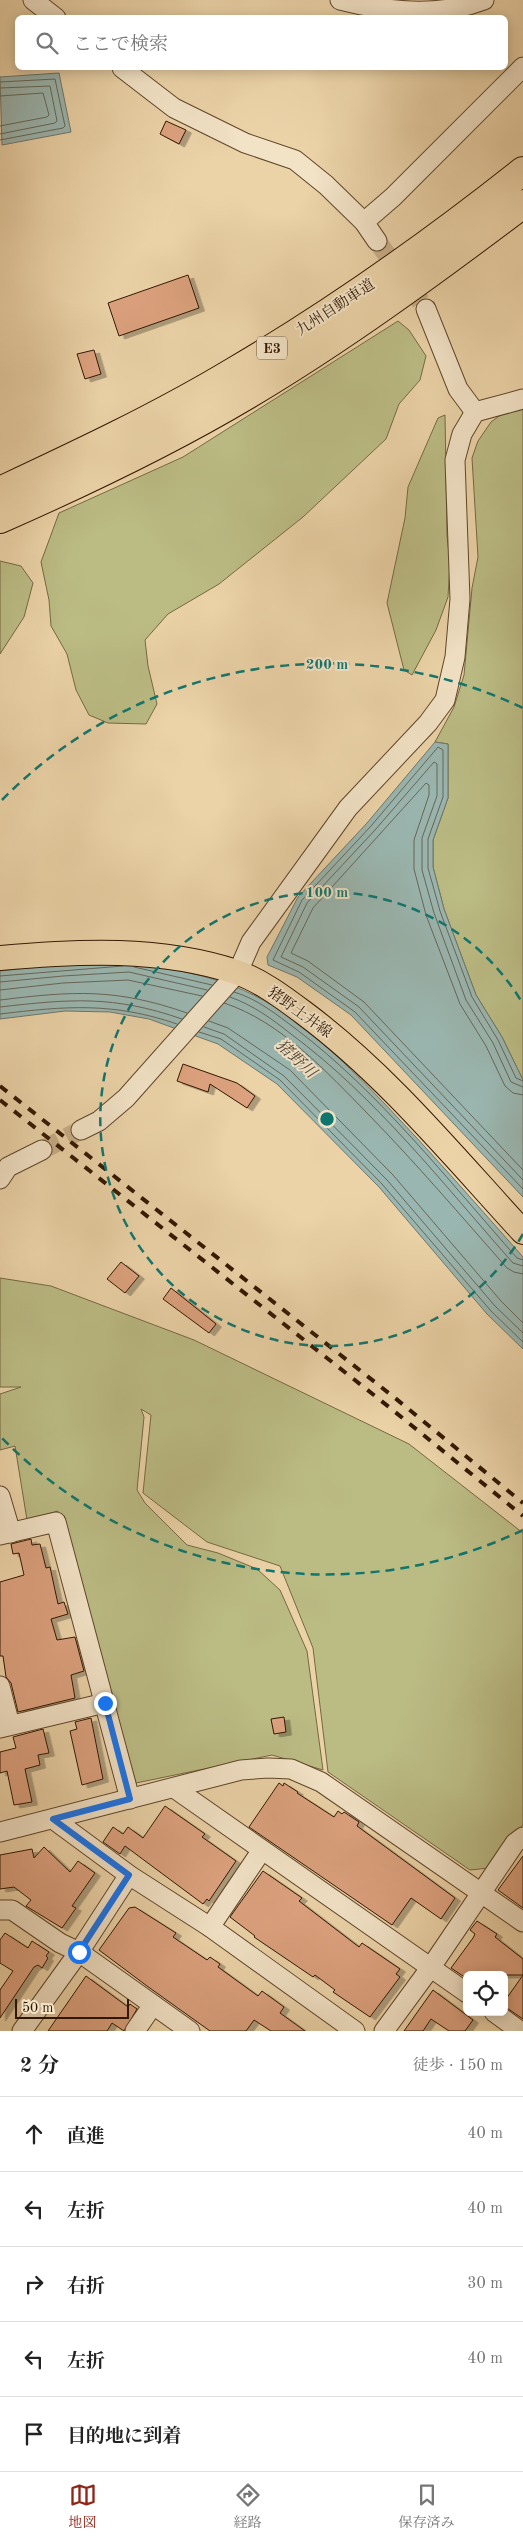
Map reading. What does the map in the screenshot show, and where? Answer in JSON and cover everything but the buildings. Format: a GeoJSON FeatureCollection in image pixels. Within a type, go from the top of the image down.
{"type":"FeatureCollection","features":[{"type":"Feature","properties":{"kind":"highway","name":"九州自動車道"},"geometry":{"type":"LineString","coordinates":[[0,491],[99,445],[232,373],[381,277],[523,171]]}},
{"type":"Feature","properties":{"kind":"highway","name":"九州自動車道"},"geometry":{"type":"LineString","coordinates":[[0,519],[136,454],[247,395],[394,299],[523,204]]}},
{"type":"Feature","properties":{"kind":"main road","name":"猪野土井線"},"geometry":{"type":"LineString","coordinates":[[0,958],[113,952],[181,958],[231,979],[282,996],[329,1031],[394,1095],[523,1232]]}},
{"type":"Feature","properties":{"kind":"street"},"geometry":{"type":"LineString","coordinates":[[33,0],[52,15]]}},
{"type":"Feature","properties":{"kind":"street"},"geometry":{"type":"LineString","coordinates":[[340,0],[398,10],[437,12],[484,0]]}},
{"type":"Feature","properties":{"kind":"street"},"geometry":{"type":"LineString","coordinates":[[364,222],[393,198],[523,67]]}},
{"type":"Feature","properties":{"kind":"street"},"geometry":{"type":"LineString","coordinates":[[125,70],[174,108],[245,143],[295,160],[326,185],[364,222],[377,241]]}},
{"type":"Feature","properties":{"kind":"street"},"geometry":{"type":"LineString","coordinates":[[426,309],[458,389],[475,412]]}},
{"type":"Feature","properties":{"kind":"street"},"geometry":{"type":"LineString","coordinates":[[81,1130],[99,1121],[126,1098],[231,979],[251,942],[348,808],[428,723],[445,700],[455,657],[460,599],[455,460],[462,434],[475,412],[523,399]]}},
{"type":"Feature","properties":{"kind":"street"},"geometry":{"type":"LineString","coordinates":[[0,1179],[8,1167],[42,1150]]}},
{"type":"Feature","properties":{"kind":"street"},"geometry":{"type":"LineString","coordinates":[[0,1496],[5,1534],[56,1522],[130,1799]]}},
{"type":"Feature","properties":{"kind":"street"},"geometry":{"type":"LineString","coordinates":[[0,1686],[5,1726],[105,1703]]}},
{"type":"Feature","properties":{"kind":"street"},"geometry":{"type":"LineString","coordinates":[[0,1832],[240,1770],[291,1769],[320,1782],[523,1922]]}},
{"type":"Feature","properties":{"kind":"street"},"geometry":{"type":"LineString","coordinates":[[174,1788],[463,1990]]}},
{"type":"Feature","properties":{"kind":"street"},"geometry":{"type":"LineString","coordinates":[[53,1819],[129,1875],[210,1927],[355,2031]]}},
{"type":"Feature","properties":{"kind":"street"},"geometry":{"type":"LineString","coordinates":[[384,2031],[431,1967],[516,1843],[523,1837]]}},
{"type":"Feature","properties":{"kind":"street"},"geometry":{"type":"LineString","coordinates":[[210,1927],[262,1850]]}},
{"type":"Feature","properties":{"kind":"street"},"geometry":{"type":"LineString","coordinates":[[22,2031],[79,1952],[129,1875]]}},
{"type":"Feature","properties":{"kind":"street"},"geometry":{"type":"LineString","coordinates":[[0,1910],[12,1910],[60,1943],[79,1952],[190,2031]]}},
{"type":"Feature","properties":{"kind":"street"},"geometry":{"type":"LineString","coordinates":[[135,2031],[153,2005]]}},
{"type":"Feature","properties":{"kind":"street"},"geometry":{"type":"LineString","coordinates":[[499,2016],[520,2031]]}},
{"type":"Feature","properties":{"kind":"green space"},"geometry":{"type":"Polygon","coordinates":[[[398,321],[409,330],[426,356],[420,380],[399,404],[386,439],[303,517],[219,584],[168,614],[145,640],[148,666],[157,704],[146,724],[108,723],[89,715],[76,690],[67,654],[51,626],[49,600],[41,562],[59,513],[183,457],[398,321]]]}},
{"type":"Feature","properties":{"kind":"green space"},"geometry":{"type":"Polygon","coordinates":[[[523,407],[523,1080],[502,1037],[476,995],[444,909],[433,867],[433,840],[448,798],[448,744],[435,742],[454,707],[464,675],[472,588],[478,557],[472,458],[478,441],[491,422],[506,411],[523,407]]]}},
{"type":"Feature","properties":{"kind":"green space"},"geometry":{"type":"Polygon","coordinates":[[[445,415],[447,536],[450,563],[448,597],[436,630],[412,675],[404,670],[387,603],[405,518],[408,487],[438,418],[445,415]]]}},
{"type":"Feature","properties":{"kind":"green space"},"geometry":{"type":"Polygon","coordinates":[[[0,561],[21,566],[33,583],[24,617],[0,654],[0,561]]]}},
{"type":"Feature","properties":{"kind":"green space"},"geometry":{"type":"Polygon","coordinates":[[[0,1278],[51,1286],[194,1340],[409,1444],[523,1533],[523,1825],[512,1835],[489,1868],[470,1870],[328,1772],[313,1648],[280,1566],[207,1542],[143,1493],[151,1415],[141,1409],[144,1417],[137,1490],[145,1503],[187,1545],[218,1553],[257,1569],[280,1590],[307,1651],[323,1770],[272,1755],[136,1783],[58,1511],[27,1520],[15,1446],[0,1450],[0,1394],[21,1387],[0,1387],[0,1278]]]}},
{"type":"Feature","properties":{"kind":"water"},"geometry":{"type":"Polygon","coordinates":[[[59,73],[71,132],[2,145],[0,77],[59,73]]]}},
{"type":"Feature","properties":{"kind":"water"},"geometry":{"type":"Polygon","coordinates":[[[435,742],[448,744],[448,798],[433,840],[433,867],[444,909],[476,995],[502,1037],[523,1080],[523,1197],[351,1015],[297,977],[268,965],[267,957],[298,897],[367,823],[435,742]]]}},
{"type":"Feature","properties":{"kind":"water","name":"猪野川"},"geometry":{"type":"Polygon","coordinates":[[[130,961],[173,969],[230,984],[283,1012],[336,1055],[420,1141],[523,1257],[523,1349],[487,1314],[379,1187],[277,1084],[218,1044],[149,1019],[110,1012],[65,1011],[0,1019],[0,971],[62,964],[130,961]]]}},
{"type":"Feature","properties":{"kind":"tunnel"},"geometry":{"type":"LineString","coordinates":[[377,241],[426,309]]}},
{"type":"Feature","properties":{"kind":"tunnel"},"geometry":{"type":"LineString","coordinates":[[42,1150],[81,1130]]}},
{"type":"Feature","properties":{"kind":"railway"},"geometry":{"type":"LineString","coordinates":[[0,1086],[395,1398],[523,1503]]}},
{"type":"Feature","properties":{"kind":"railway"},"geometry":{"type":"LineString","coordinates":[[0,1100],[389,1407],[523,1516]]}},
{"type":"Feature","properties":{"kind":"route"},"geometry":{"type":"LineString","coordinates":[[79,1952],[129,1875],[53,1819],[130,1799],[105,1703]]}}]}
